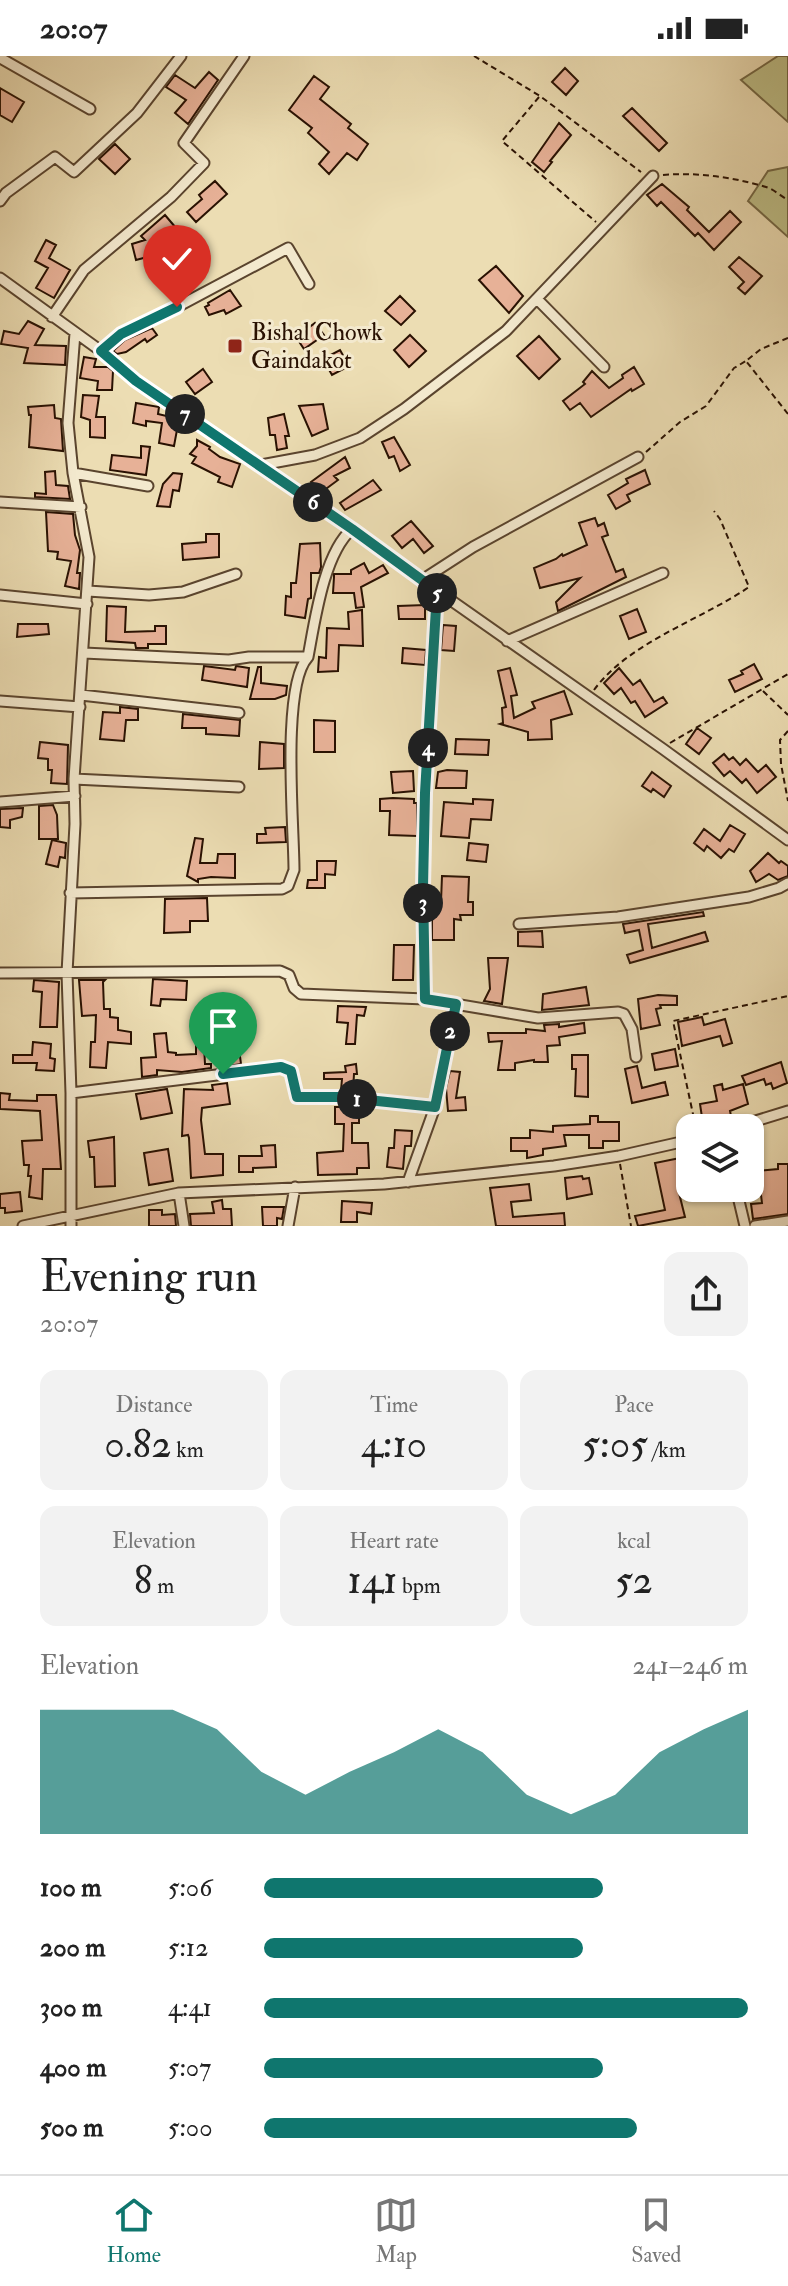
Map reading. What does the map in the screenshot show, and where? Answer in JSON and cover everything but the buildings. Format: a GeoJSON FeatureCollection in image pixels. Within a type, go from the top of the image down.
{"type":"FeatureCollection","features":[{"type":"Feature","properties":{"kind":"street"},"geometry":{"type":"LineString","coordinates":[[0,201],[6,193],[55,157],[74,172],[137,113],[181,56]]}},
{"type":"Feature","properties":{"kind":"street"},"geometry":{"type":"LineString","coordinates":[[52,317],[84,270],[171,197],[204,163],[184,143],[244,56]]}},
{"type":"Feature","properties":{"kind":"street"},"geometry":{"type":"LineString","coordinates":[[2,59],[90,109]]}},
{"type":"Feature","properties":{"kind":"street"},"geometry":{"type":"LineString","coordinates":[[261,465],[315,455],[360,438],[404,409],[506,331],[653,176]]}},
{"type":"Feature","properties":{"kind":"street"},"geometry":{"type":"LineString","coordinates":[[101,351],[121,334],[288,248],[309,284]]}},
{"type":"Feature","properties":{"kind":"street"},"geometry":{"type":"LineString","coordinates":[[0,278],[101,351],[136,381],[352,529],[788,840]]}},
{"type":"Feature","properties":{"kind":"street"},"geometry":{"type":"LineString","coordinates":[[537,299],[604,367]]}},
{"type":"Feature","properties":{"kind":"street"},"geometry":{"type":"LineString","coordinates":[[71,1221],[67,973],[74,779],[89,557],[73,473],[68,423],[75,333]]}},
{"type":"Feature","properties":{"kind":"street"},"geometry":{"type":"LineString","coordinates":[[422,580],[473,547],[638,457]]}},
{"type":"Feature","properties":{"kind":"street"},"geometry":{"type":"LineString","coordinates":[[73,473],[148,486]]}},
{"type":"Feature","properties":{"kind":"street"},"geometry":{"type":"LineString","coordinates":[[0,502],[81,507]]}},
{"type":"Feature","properties":{"kind":"street"},"geometry":{"type":"LineString","coordinates":[[70,893],[282,889],[288,886],[294,870],[294,698],[301,665],[308,657],[324,578],[341,538],[352,529]]}},
{"type":"Feature","properties":{"kind":"street"},"geometry":{"type":"LineString","coordinates":[[507,641],[663,573]]}},
{"type":"Feature","properties":{"kind":"street"},"geometry":{"type":"LineString","coordinates":[[88,591],[149,595],[183,592],[236,574]]}},
{"type":"Feature","properties":{"kind":"street"},"geometry":{"type":"LineString","coordinates":[[425,999],[425,793],[437,591]]}},
{"type":"Feature","properties":{"kind":"street"},"geometry":{"type":"LineString","coordinates":[[0,595],[87,604]]}},
{"type":"Feature","properties":{"kind":"street"},"geometry":{"type":"LineString","coordinates":[[84,653],[229,660],[308,657]]}},
{"type":"Feature","properties":{"kind":"street"},"geometry":{"type":"LineString","coordinates":[[81,695],[239,713]]}},
{"type":"Feature","properties":{"kind":"street"},"geometry":{"type":"LineString","coordinates":[[0,701],[80,707]]}},
{"type":"Feature","properties":{"kind":"street"},"geometry":{"type":"LineString","coordinates":[[74,779],[239,787]]}},
{"type":"Feature","properties":{"kind":"street"},"geometry":{"type":"LineString","coordinates":[[0,802],[75,796]]}},
{"type":"Feature","properties":{"kind":"street"},"geometry":{"type":"LineString","coordinates":[[519,924],[606,918],[749,897],[788,883]]}},
{"type":"Feature","properties":{"kind":"street"},"geometry":{"type":"LineString","coordinates":[[0,973],[280,971],[289,975],[294,988],[301,994],[425,999],[538,1018],[618,1012],[624,1014],[632,1029],[636,1057]]}},
{"type":"Feature","properties":{"kind":"street"},"geometry":{"type":"LineString","coordinates":[[408,1182],[435,1107],[456,1004]]}},
{"type":"Feature","properties":{"kind":"street"},"geometry":{"type":"LineString","coordinates":[[71,1093],[281,1067],[291,1071],[297,1097],[339,1097],[435,1107]]}},
{"type":"Feature","properties":{"kind":"street"},"geometry":{"type":"LineString","coordinates":[[764,1118],[788,1111]]}},
{"type":"Feature","properties":{"kind":"street"},"geometry":{"type":"LineString","coordinates":[[23,1226],[71,1221],[179,1193],[408,1182],[554,1166],[676,1143]]}},
{"type":"Feature","properties":{"kind":"street"},"geometry":{"type":"LineString","coordinates":[[288,1226],[295,1187]]}},
{"type":"Feature","properties":{"kind":"street"},"geometry":{"type":"LineString","coordinates":[[179,1193],[184,1226]]}},
{"type":"Feature","properties":{"kind":"street"},"geometry":{"type":"LineString","coordinates":[[739,1202],[745,1226]]}},
{"type":"Feature","properties":{"kind":"street"},"geometry":{"type":"LineString","coordinates":[[755,1226],[788,1221]]}},
{"type":"Feature","properties":{"kind":"path"},"geometry":{"type":"LineString","coordinates":[[474,56],[540,96],[635,169],[653,176],[712,175],[768,187],[788,200]]}},
{"type":"Feature","properties":{"kind":"path"},"geometry":{"type":"LineString","coordinates":[[540,96],[502,141],[604,228]]}},
{"type":"Feature","properties":{"kind":"path"},"geometry":{"type":"LineString","coordinates":[[638,457],[658,444],[680,422],[706,406],[734,368],[761,349],[788,338]]}},
{"type":"Feature","properties":{"kind":"path"},"geometry":{"type":"LineString","coordinates":[[746,361],[788,414]]}},
{"type":"Feature","properties":{"kind":"path"},"geometry":{"type":"LineString","coordinates":[[588,698],[614,668],[749,587],[714,511]]}},
{"type":"Feature","properties":{"kind":"path"},"geometry":{"type":"LineString","coordinates":[[663,749],[788,674]]}},
{"type":"Feature","properties":{"kind":"path"},"geometry":{"type":"LineString","coordinates":[[762,689],[788,715]]}},
{"type":"Feature","properties":{"kind":"path"},"geometry":{"type":"LineString","coordinates":[[788,731],[780,740],[788,801]]}},
{"type":"Feature","properties":{"kind":"path"},"geometry":{"type":"LineString","coordinates":[[693,1114],[673,1021],[788,996]]}},
{"type":"Feature","properties":{"kind":"path"},"geometry":{"type":"LineString","coordinates":[[619,1156],[631,1225]]}},
{"type":"Feature","properties":{"kind":"green space"},"geometry":{"type":"Polygon","coordinates":[[[778,56],[788,56],[788,122],[741,80],[778,56]]]}},
{"type":"Feature","properties":{"kind":"green space"},"geometry":{"type":"Polygon","coordinates":[[[788,167],[788,237],[748,201],[768,171],[788,167]]]}},
{"type":"Feature","properties":{"kind":"place","name":"Bishal Chowk Gaindakot"},"geometry":{"type":"Point","coordinates":[235,346]}},
{"type":"Feature","properties":{"kind":"route"},"geometry":{"type":"LineString","coordinates":[[177,307],[121,334],[101,351],[136,381],[261,465],[437,591],[425,793],[425,999],[456,1004],[435,1107],[339,1097],[297,1097],[291,1071],[281,1067],[223,1074]]}}]}
